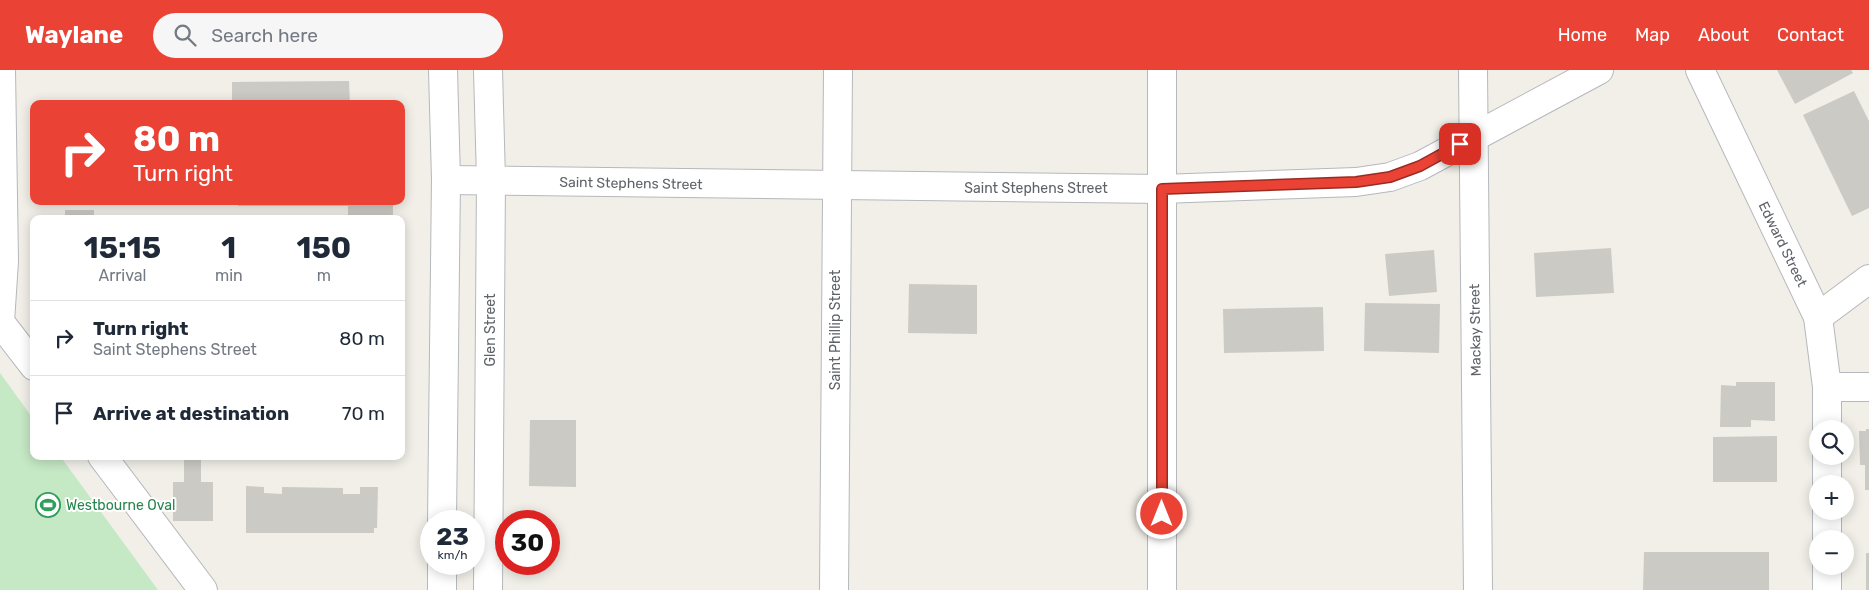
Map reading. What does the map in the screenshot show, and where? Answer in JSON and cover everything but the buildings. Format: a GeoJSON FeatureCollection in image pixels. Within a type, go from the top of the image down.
{"type":"FeatureCollection","features":[{"type":"Feature","properties":{"kind":"street"},"geometry":{"type":"LineString","coordinates":[[442,510],[446,180],[443,70]]}},
{"type":"Feature","properties":{"kind":"street","name":"Glen Street"},"geometry":{"type":"LineString","coordinates":[[488,70],[491,180],[488,590]]}},
{"type":"Feature","properties":{"kind":"street","name":"Saint Phillip Street"},"geometry":{"type":"LineString","coordinates":[[834,590],[838,70]]}},
{"type":"Feature","properties":{"kind":"street"},"geometry":{"type":"LineString","coordinates":[[1162,70],[1162,590]]}},
{"type":"Feature","properties":{"kind":"street","name":"Mackay Street"},"geometry":{"type":"LineString","coordinates":[[1472,70],[1478,590]]}},
{"type":"Feature","properties":{"kind":"street","name":"Saint Stephens Street"},"geometry":{"type":"LineString","coordinates":[[446,180],[1162,189],[1356,182],[1390,177],[1420,166],[1599,70]]}},
{"type":"Feature","properties":{"kind":"street","name":"Edward Street"},"geometry":{"type":"LineString","coordinates":[[1700,70],[1818,317],[1827,386],[1827,420]]}},
{"type":"Feature","properties":{"kind":"street"},"geometry":{"type":"LineString","coordinates":[[1,76],[4,261],[0,322],[30,361]]}},
{"type":"Feature","properties":{"kind":"street"},"geometry":{"type":"LineString","coordinates":[[1818,317],[1869,279]]}},
{"type":"Feature","properties":{"kind":"street"},"geometry":{"type":"LineString","coordinates":[[1827,386],[1869,387]]}},
{"type":"Feature","properties":{"kind":"street"},"geometry":{"type":"LineString","coordinates":[[105,460],[203,590]]}},
{"type":"Feature","properties":{"kind":"street"},"geometry":{"type":"LineString","coordinates":[[442,575],[442,590]]}},
{"type":"Feature","properties":{"kind":"street"},"geometry":{"type":"LineString","coordinates":[[1827,575],[1827,590]]}},
{"type":"Feature","properties":{"kind":"green space","name":"Westbourne Oval"},"geometry":{"type":"Polygon","coordinates":[[[0,373],[30,414],[30,460],[63,460],[158,590],[0,590],[0,373]]]}},
{"type":"Feature","properties":{"kind":"place","name":"Westbourne Oval"},"geometry":{"type":"Point","coordinates":[48,505]}},
{"type":"Feature","properties":{"kind":"route"},"geometry":{"type":"LineString","coordinates":[[1162,514],[1162,189],[1356,182],[1390,177],[1420,166],[1460,144]]}}]}
